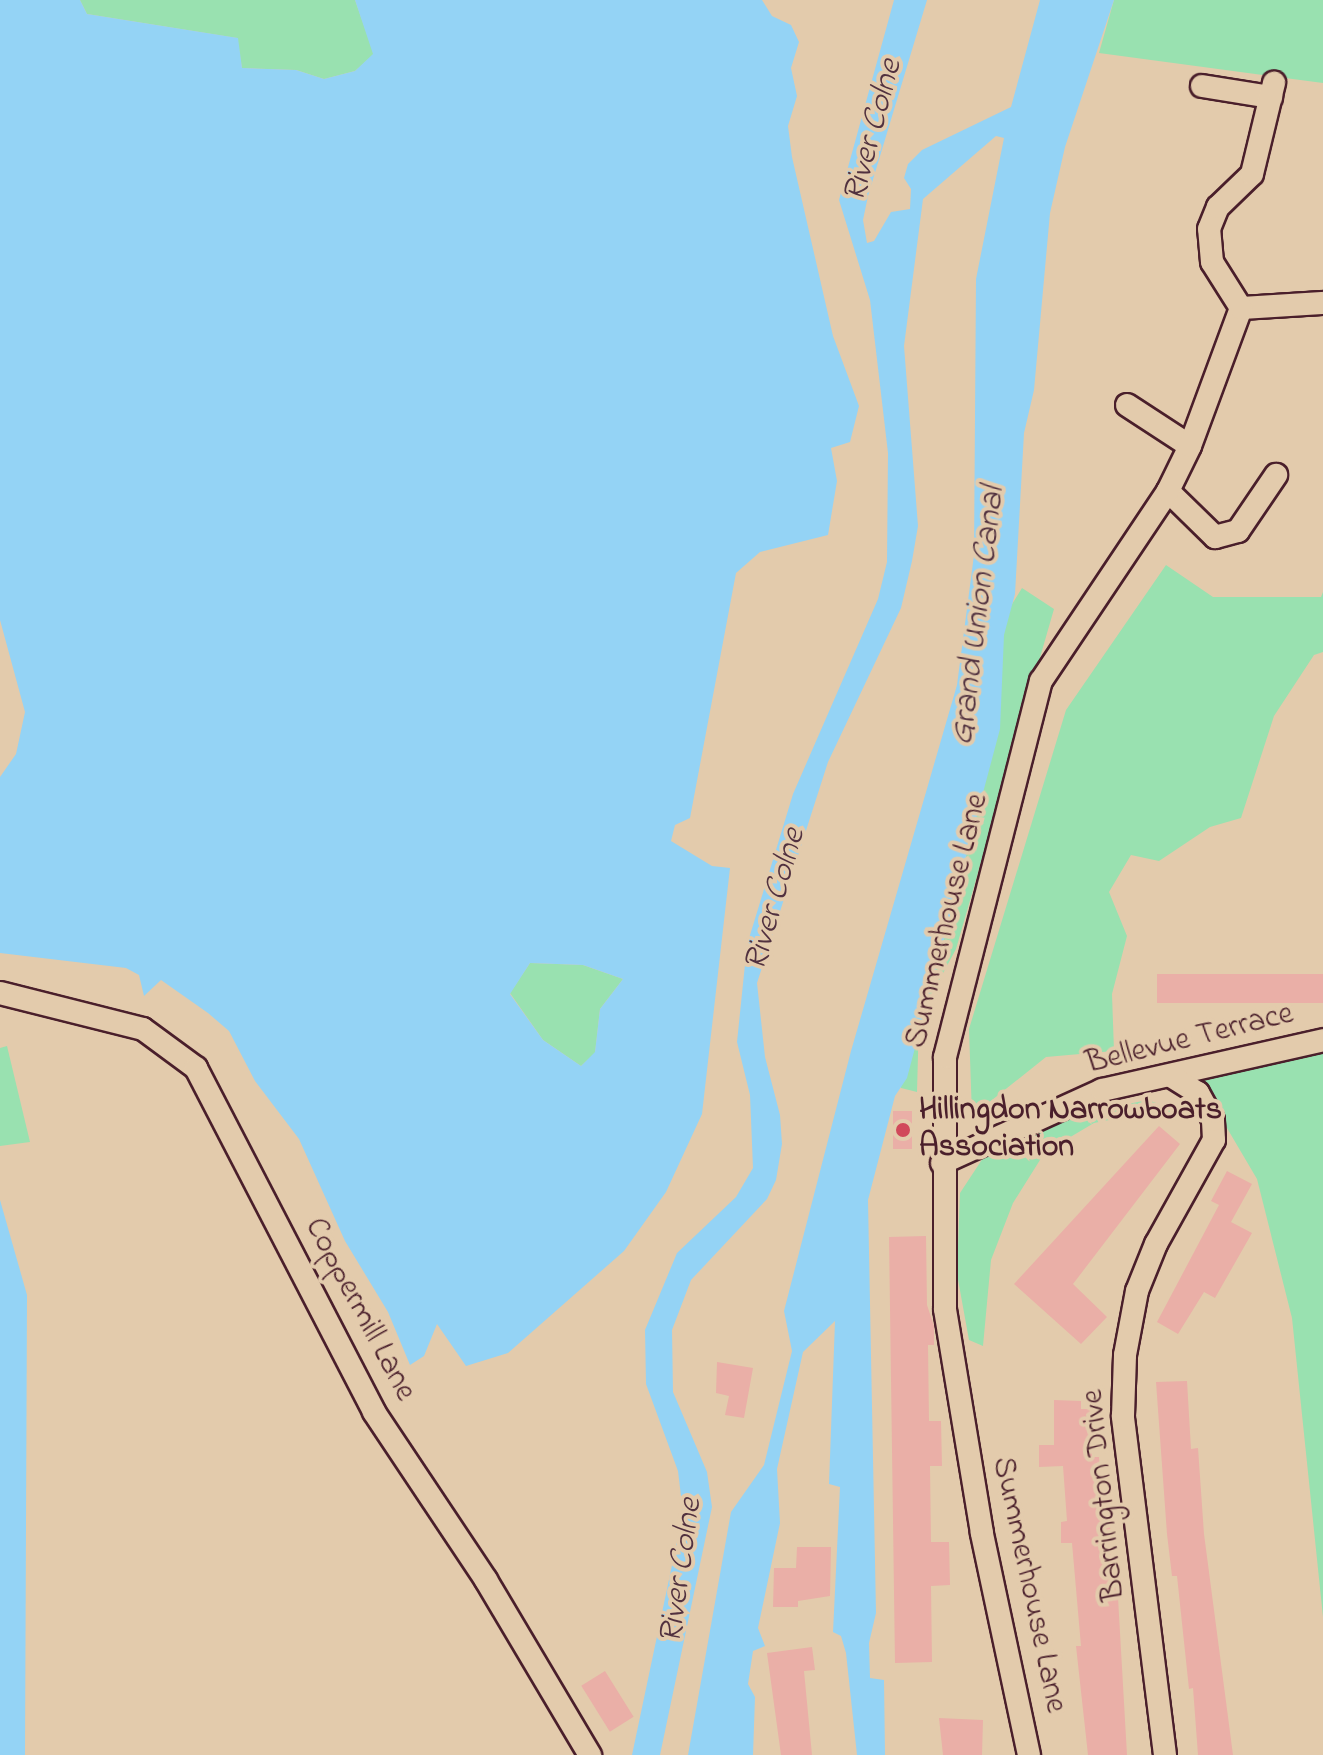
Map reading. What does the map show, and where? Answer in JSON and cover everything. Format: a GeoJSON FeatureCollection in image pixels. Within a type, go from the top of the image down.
{"type":"FeatureCollection","features":[{"type":"Feature","properties":{"kind":"street"},"geometry":{"type":"LineString","coordinates":[[1202,86],[1273,90],[1252,174],[1218,207],[1209,229],[1212,262],[1241,308],[1323,303]]}},
{"type":"Feature","properties":{"kind":"street","name":"Summerhouse Lane"},"geometry":{"type":"LineString","coordinates":[[1029,1755],[982,1533],[945,1309],[942,1163],[945,1057],[1041,681],[1168,491],[1190,446],[1241,308]]}},
{"type":"Feature","properties":{"kind":"street"},"geometry":{"type":"LineString","coordinates":[[1127,405],[1190,446]]}},
{"type":"Feature","properties":{"kind":"street"},"geometry":{"type":"LineString","coordinates":[[1168,491],[1215,537],[1238,531],[1276,475]]}},
{"type":"Feature","properties":{"kind":"street","name":"Coppermill Lane"},"geometry":{"type":"LineString","coordinates":[[0,993],[143,1029],[196,1068],[374,1412],[486,1580],[590,1755]]}},
{"type":"Feature","properties":{"kind":"street","name":"Bellevue Terrace"},"geometry":{"type":"LineString","coordinates":[[942,1163],[1102,1090],[1323,1040]]}},
{"type":"Feature","properties":{"kind":"street","name":"Barrington Drive"},"geometry":{"type":"LineString","coordinates":[[1165,1755],[1123,1416],[1125,1355],[1137,1291],[1156,1244],[1214,1140],[1213,1120],[1198,1093],[1171,1076]]}},
{"type":"Feature","properties":{"kind":"green space"},"geometry":{"type":"Polygon","coordinates":[[[80,0],[355,0],[374,54],[355,71],[324,79],[296,70],[242,68],[237,38],[87,14],[80,0]]]}},
{"type":"Feature","properties":{"kind":"green space"},"geometry":{"type":"Polygon","coordinates":[[[1114,0],[1323,0],[1323,83],[1099,53],[1114,0]]]}},
{"type":"Feature","properties":{"kind":"green space"},"geometry":{"type":"Polygon","coordinates":[[[1166,565],[1213,597],[1321,597],[1323,592],[1323,652],[1314,655],[1274,716],[1241,818],[1210,827],[1159,861],[1131,855],[1109,892],[1127,936],[1112,994],[1114,1051],[1046,1057],[972,1116],[969,1029],[1066,710],[1166,565]]]}},
{"type":"Feature","properties":{"kind":"green space"},"geometry":{"type":"Polygon","coordinates":[[[1022,588],[1054,609],[956,949],[919,1018],[917,1092],[901,1088],[892,997],[988,643],[1022,588]]]}},
{"type":"Feature","properties":{"kind":"green space"},"geometry":{"type":"Polygon","coordinates":[[[530,963],[583,965],[623,979],[600,1009],[595,1053],[581,1066],[543,1040],[510,993],[530,963]]]}},
{"type":"Feature","properties":{"kind":"green space"},"geometry":{"type":"Polygon","coordinates":[[[1323,1033],[1323,1617],[1292,1318],[1257,1179],[1191,1067],[1323,1033]]]}},
{"type":"Feature","properties":{"kind":"green space"},"geometry":{"type":"Polygon","coordinates":[[[7,1046],[30,1142],[0,1146],[0,1048],[7,1046]]]}},
{"type":"Feature","properties":{"kind":"green space"},"geometry":{"type":"Polygon","coordinates":[[[1148,1100],[1167,1107],[1176,1118],[1139,1114],[1094,1123],[1045,1152],[1013,1203],[991,1260],[983,1346],[969,1340],[957,1274],[960,1193],[985,1155],[1077,1114],[1148,1100]]]}},
{"type":"Feature","properties":{"kind":"water"},"geometry":{"type":"Polygon","coordinates":[[[0,0],[80,0],[87,14],[238,38],[242,68],[296,70],[324,79],[355,71],[373,54],[355,0],[762,0],[772,16],[791,25],[799,42],[791,68],[797,96],[788,126],[792,157],[833,336],[859,406],[850,442],[831,448],[837,481],[828,535],[760,552],[736,573],[690,818],[675,825],[671,841],[712,866],[730,868],[702,1114],[666,1192],[624,1251],[508,1353],[466,1366],[437,1324],[424,1356],[410,1365],[388,1312],[345,1241],[299,1139],[255,1081],[229,1031],[208,1013],[161,980],[144,996],[139,975],[126,968],[0,953],[0,777],[16,754],[25,712],[0,620],[0,0]],[[530,963],[510,994],[543,1040],[581,1066],[595,1052],[600,1009],[623,979],[583,965],[530,963]]]}},
{"type":"Feature","properties":{"kind":"water"},"geometry":{"type":"Polygon","coordinates":[[[894,0],[927,0],[868,196],[863,220],[867,243],[874,241],[891,212],[910,209],[911,189],[904,178],[908,164],[922,150],[1011,107],[1040,0],[1114,0],[1065,147],[1050,213],[1034,390],[1024,433],[1015,594],[1004,635],[1000,729],[907,1078],[895,1096],[868,1200],[876,1613],[869,1643],[870,1678],[884,1680],[885,1755],[857,1755],[846,1653],[841,1636],[833,1632],[840,1487],[829,1484],[835,1321],[803,1352],[777,1469],[780,1523],[758,1628],[765,1646],[753,1651],[748,1684],[755,1697],[753,1755],[688,1755],[731,1512],[764,1465],[792,1351],[784,1311],[851,1051],[957,685],[974,555],[976,279],[1004,138],[996,136],[923,199],[904,346],[918,526],[912,561],[901,608],[828,762],[757,983],[765,1057],[780,1115],[782,1144],[776,1180],[767,1199],[691,1280],[672,1330],[673,1392],[707,1472],[712,1507],[660,1755],[632,1755],[683,1513],[678,1471],[646,1384],[645,1330],[677,1253],[736,1197],[753,1168],[750,1095],[737,1042],[747,945],[793,794],[878,599],[887,562],[888,453],[870,300],[839,200],[894,0]]]}},
{"type":"Feature","properties":{"kind":"water"},"geometry":{"type":"Polygon","coordinates":[[[0,1200],[27,1295],[25,1755],[0,1755],[0,1200]]]}},
{"type":"Feature","properties":{"kind":"building"},"geometry":{"type":"Polygon","coordinates":[[[1157,974],[1323,974],[1323,1003],[1157,1003],[1157,974]]]}},
{"type":"Feature","properties":{"kind":"building","name":"Hillingdon Narrowboats Association"},"geometry":{"type":"Polygon","coordinates":[[[893,1111],[912,1111],[912,1149],[893,1149],[893,1111]]]}},
{"type":"Feature","properties":{"kind":"building"},"geometry":{"type":"Polygon","coordinates":[[[1159,1126],[1180,1144],[1073,1284],[1107,1317],[1081,1344],[1014,1284],[1159,1126]]]}},
{"type":"Feature","properties":{"kind":"building"},"geometry":{"type":"Polygon","coordinates":[[[1227,1171],[1252,1184],[1231,1222],[1252,1233],[1215,1298],[1204,1292],[1178,1334],[1157,1322],[1219,1205],[1211,1201],[1227,1171]]]}},
{"type":"Feature","properties":{"kind":"building"},"geometry":{"type":"Polygon","coordinates":[[[926,1236],[927,1305],[934,1326],[934,1345],[928,1345],[929,1421],[941,1421],[942,1466],[930,1466],[931,1542],[949,1542],[950,1585],[931,1586],[932,1662],[895,1663],[889,1237],[926,1236]]]}},
{"type":"Feature","properties":{"kind":"building"},"geometry":{"type":"Polygon","coordinates":[[[717,1362],[753,1368],[744,1418],[725,1415],[729,1396],[716,1393],[717,1362]]]}},
{"type":"Feature","properties":{"kind":"building"},"geometry":{"type":"Polygon","coordinates":[[[1187,1381],[1191,1449],[1198,1448],[1204,1534],[1233,1755],[1198,1755],[1193,1688],[1189,1689],[1177,1576],[1172,1576],[1156,1382],[1187,1381]]]}},
{"type":"Feature","properties":{"kind":"building"},"geometry":{"type":"Polygon","coordinates":[[[1054,1400],[1081,1401],[1081,1409],[1092,1409],[1092,1457],[1099,1457],[1104,1520],[1110,1520],[1112,1580],[1117,1580],[1127,1755],[1088,1755],[1076,1646],[1081,1646],[1072,1543],[1061,1543],[1061,1522],[1067,1521],[1063,1466],[1039,1467],[1039,1445],[1054,1445],[1054,1400]]]}},
{"type":"Feature","properties":{"kind":"building"},"geometry":{"type":"Polygon","coordinates":[[[797,1547],[831,1547],[830,1596],[798,1601],[798,1607],[773,1607],[774,1568],[796,1568],[797,1547]]]}},
{"type":"Feature","properties":{"kind":"building"},"geometry":{"type":"Polygon","coordinates":[[[812,1647],[815,1670],[804,1671],[812,1755],[781,1755],[767,1653],[812,1647]]]}},
{"type":"Feature","properties":{"kind":"building"},"geometry":{"type":"Polygon","coordinates":[[[605,1671],[634,1717],[610,1732],[581,1686],[605,1671]]]}},
{"type":"Feature","properties":{"kind":"building"},"geometry":{"type":"Polygon","coordinates":[[[939,1718],[983,1720],[982,1755],[943,1755],[939,1718]]]}},
{"type":"Feature","properties":{"kind":"place","name":"Hillingdon Narrowboats Association"},"geometry":{"type":"Point","coordinates":[903,1130]}},
{"type":"Feature","properties":{"kind":"water label","name":"River Colne"},"geometry":{"type":"Point","coordinates":[874,131]}},
{"type":"Feature","properties":{"kind":"water label","name":"Grand Union Canal"},"geometry":{"type":"Point","coordinates":[979,616]}},
{"type":"Feature","properties":{"kind":"water label","name":"River Colne"},"geometry":{"type":"Point","coordinates":[776,900]}},
{"type":"Feature","properties":{"kind":"water label","name":"River Colne"},"geometry":{"type":"Point","coordinates":[682,1571]}}]}
